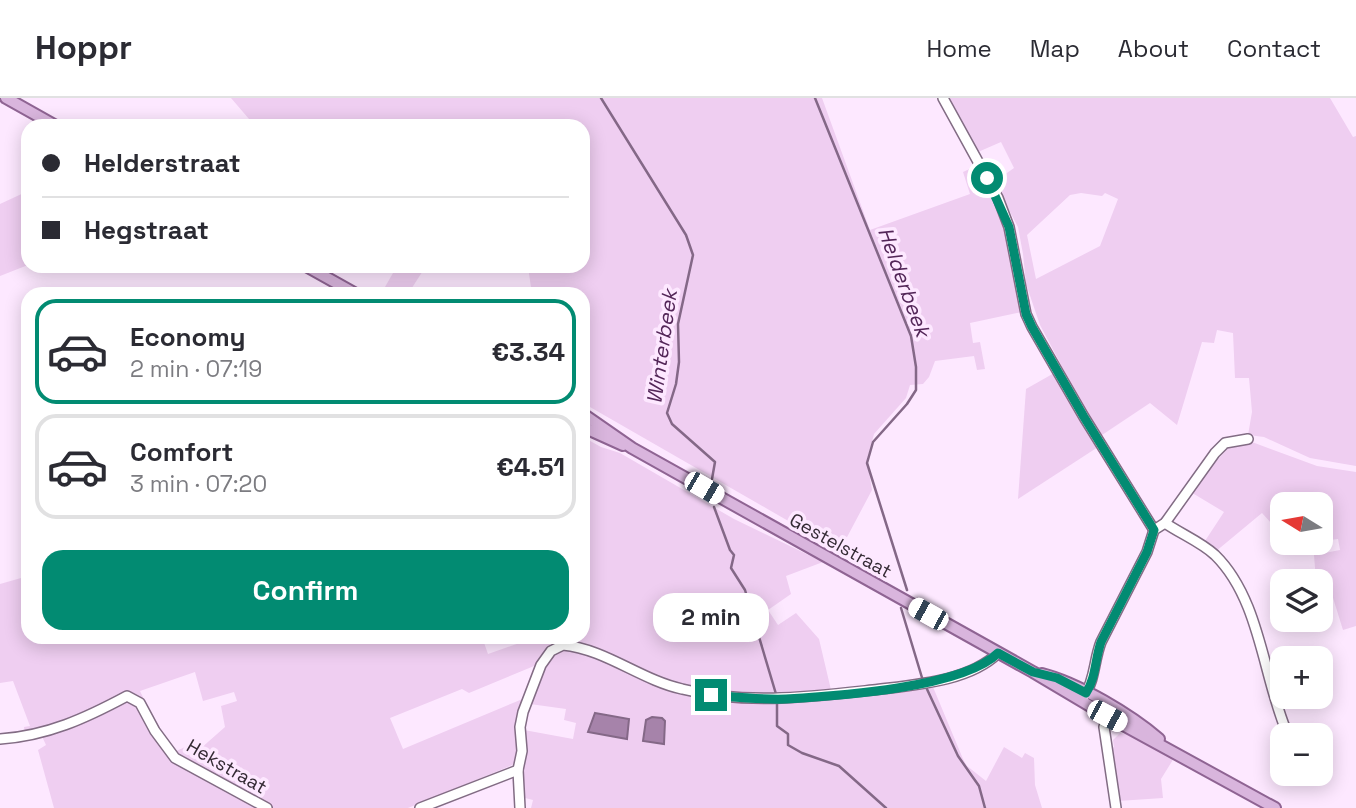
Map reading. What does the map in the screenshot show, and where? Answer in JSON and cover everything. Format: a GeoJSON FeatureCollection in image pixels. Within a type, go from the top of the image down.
{"type":"FeatureCollection","features":[{"type":"Feature","properties":{"kind":"main road"},"geometry":{"type":"LineString","coordinates":[[6,98],[44,119]]}},
{"type":"Feature","properties":{"kind":"main road"},"geometry":{"type":"LineString","coordinates":[[319,273],[344,287]]}},
{"type":"Feature","properties":{"kind":"main road","name":"Gestelstraat"},"geometry":{"type":"LineString","coordinates":[[590,419],[632,448],[998,653],[1083,697],[1275,808]]}},
{"type":"Feature","properties":{"kind":"main road","name":"Gestelstraat"},"geometry":{"type":"LineString","coordinates":[[590,431],[632,448]]}},
{"type":"Feature","properties":{"kind":"street"},"geometry":{"type":"LineString","coordinates":[[943,98],[1006,217],[1026,314],[1032,327],[1154,530]]}},
{"type":"Feature","properties":{"kind":"street"},"geometry":{"type":"LineString","coordinates":[[1083,697],[1091,684],[1101,642],[1147,552],[1154,530],[1165,523],[1225,443],[1248,439]]}},
{"type":"Feature","properties":{"kind":"street"},"geometry":{"type":"LineString","coordinates":[[1165,523],[1212,553],[1237,585],[1260,643],[1283,723]]}},
{"type":"Feature","properties":{"kind":"street"},"geometry":{"type":"LineString","coordinates":[[520,808],[520,727],[527,699],[547,656],[562,645],[588,651],[679,689],[711,695],[785,699],[932,683],[981,666],[998,653]]}},
{"type":"Feature","properties":{"kind":"street","name":"Hekstraat"},"geometry":{"type":"LineString","coordinates":[[0,739],[25,738],[47,733],[83,720],[127,696],[132,697],[140,703],[155,731],[175,758],[267,808]]}},
{"type":"Feature","properties":{"kind":"street"},"geometry":{"type":"LineString","coordinates":[[1109,712],[1104,727],[1116,808]]}},
{"type":"Feature","properties":{"kind":"street"},"geometry":{"type":"LineString","coordinates":[[420,808],[518,769]]}},
{"type":"Feature","properties":{"kind":"shaded area"},"geometry":{"type":"Polygon","coordinates":[[[231,98],[822,98],[870,230],[970,194],[963,172],[976,166],[997,204],[1006,232],[1022,312],[970,323],[973,343],[980,342],[985,369],[977,370],[974,356],[935,361],[923,384],[910,385],[906,398],[874,434],[867,460],[872,490],[837,556],[820,545],[811,534],[590,407],[590,287],[531,287],[529,273],[590,273],[590,119],[249,119],[231,98]]]}},
{"type":"Feature","properties":{"kind":"shaded area"},"geometry":{"type":"Polygon","coordinates":[[[947,98],[1330,98],[1353,137],[1356,136],[1356,466],[1310,458],[1264,437],[1248,435],[1252,412],[1249,378],[1235,378],[1233,333],[1217,330],[1214,343],[1202,342],[1177,425],[1150,403],[1099,437],[1040,325],[1026,284],[1018,227],[994,182],[1014,168],[1001,142],[978,152],[947,98]],[[1081,193],[1070,195],[1027,235],[1036,279],[1100,246],[1118,199],[1105,193],[1102,196],[1081,193]]]}},
{"type":"Feature","properties":{"kind":"shaded area"},"geometry":{"type":"Polygon","coordinates":[[[21,194],[21,268],[0,276],[0,204],[21,194]]]}},
{"type":"Feature","properties":{"kind":"shaded area"},"geometry":{"type":"Polygon","coordinates":[[[393,273],[422,273],[412,287],[385,287],[393,273]]]}},
{"type":"Feature","properties":{"kind":"shaded area"},"geometry":{"type":"Polygon","coordinates":[[[1056,372],[1098,447],[1018,499],[1026,389],[1056,372]]]}},
{"type":"Feature","properties":{"kind":"shaded area"},"geometry":{"type":"Polygon","coordinates":[[[590,441],[620,453],[734,519],[823,562],[786,576],[791,594],[768,610],[778,625],[796,613],[819,639],[831,690],[758,693],[703,689],[667,680],[615,657],[576,644],[590,644],[590,441]]]}},
{"type":"Feature","properties":{"kind":"shaded area"},"geometry":{"type":"Polygon","coordinates":[[[1252,442],[1317,466],[1356,472],[1356,626],[1343,630],[1333,598],[1333,569],[1315,569],[1314,555],[1334,555],[1334,551],[1340,550],[1338,539],[1334,539],[1334,492],[1270,492],[1270,522],[1262,513],[1215,552],[1203,544],[1224,512],[1189,491],[1232,444],[1252,442]]]}},
{"type":"Feature","properties":{"kind":"shaded area"},"geometry":{"type":"Polygon","coordinates":[[[21,578],[21,644],[484,644],[488,654],[517,644],[550,644],[539,664],[469,693],[462,689],[390,718],[403,749],[525,698],[517,763],[408,808],[273,808],[233,787],[261,808],[54,808],[38,750],[46,745],[40,732],[25,734],[24,727],[30,726],[13,681],[0,683],[0,584],[21,578]],[[195,672],[140,691],[170,754],[198,741],[200,749],[225,727],[221,706],[237,701],[234,692],[203,701],[195,672]]]}},
{"type":"Feature","properties":{"kind":"shaded area"},"geometry":{"type":"Polygon","coordinates":[[[563,649],[594,658],[668,690],[714,699],[777,702],[933,687],[967,766],[986,781],[1004,747],[1022,758],[1025,753],[1034,758],[1035,785],[1042,808],[531,808],[533,800],[521,797],[525,756],[524,730],[573,739],[576,723],[564,720],[566,709],[530,704],[550,658],[563,649]]]}},
{"type":"Feature","properties":{"kind":"shaded area"},"geometry":{"type":"Polygon","coordinates":[[[595,713],[629,719],[627,739],[588,732],[595,713]]]}},
{"type":"Feature","properties":{"kind":"shaded area"},"geometry":{"type":"Polygon","coordinates":[[[652,717],[665,721],[664,744],[643,741],[646,720],[652,717]]]}},
{"type":"Feature","properties":{"kind":"shaded area"},"geometry":{"type":"Polygon","coordinates":[[[1120,733],[1131,735],[1174,758],[1161,779],[1163,798],[1118,801],[1111,749],[1114,747],[1113,740],[1120,733]]]}},
{"type":"Feature","properties":{"kind":"waterway","name":"Winterbeek"},"geometry":{"type":"LineString","coordinates":[[601,98],[686,235],[693,255],[678,324],[679,362],[676,384],[667,413],[672,424],[715,462],[712,479]]}},
{"type":"Feature","properties":{"kind":"waterway","name":"Helderbeek"},"geometry":{"type":"LineString","coordinates":[[815,98],[911,336],[916,367],[916,390],[873,442],[867,463],[907,590]]}},
{"type":"Feature","properties":{"kind":"waterway","name":"Winterbeek"},"geometry":{"type":"LineString","coordinates":[[714,507],[734,555],[731,568],[745,590],[776,694]]}},
{"type":"Feature","properties":{"kind":"waterway","name":"Helderbeek"},"geometry":{"type":"LineString","coordinates":[[901,608],[923,681]]}},
{"type":"Feature","properties":{"kind":"waterway","name":"Helderbeek"},"geometry":{"type":"LineString","coordinates":[[926,687],[958,756],[979,786],[985,808]]}},
{"type":"Feature","properties":{"kind":"waterway","name":"Winterbeek"},"geometry":{"type":"LineString","coordinates":[[777,704],[777,726],[788,734],[788,745],[839,766],[886,808]]}},
{"type":"Feature","properties":{"kind":"route"},"geometry":{"type":"LineString","coordinates":[[711,695],[785,699],[932,683],[981,666],[998,653],[1033,672],[1057,678],[1086,693],[1091,684],[1101,642],[1147,552],[1154,530],[1032,327],[1026,314],[1009,227],[987,178]]}}]}
